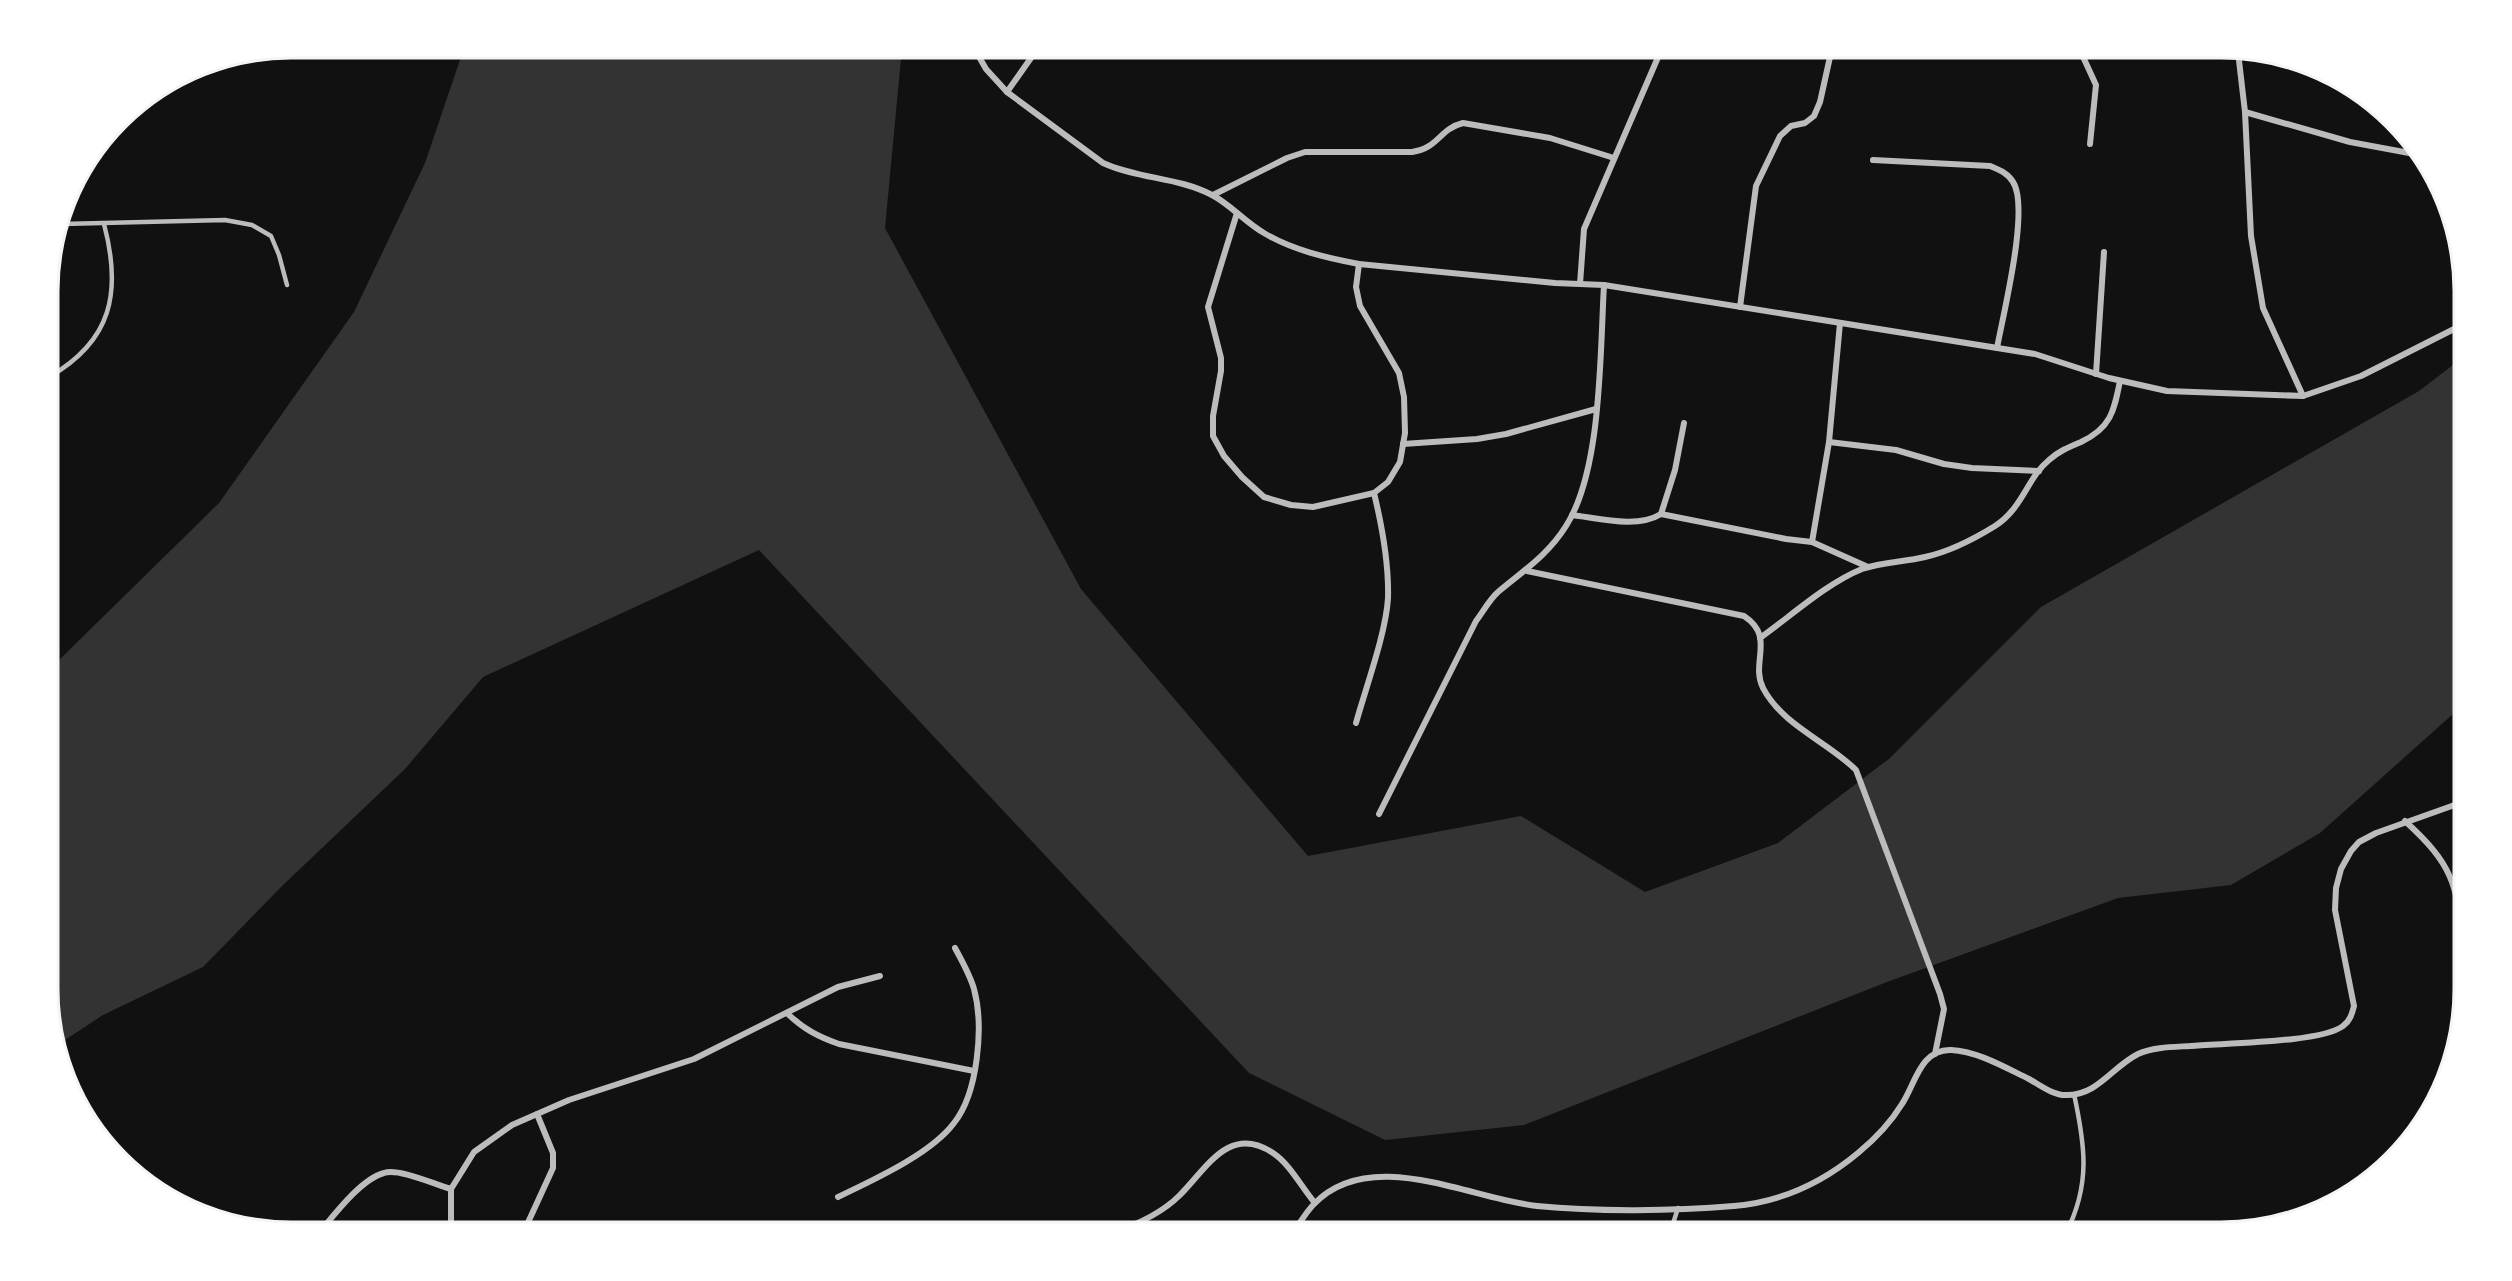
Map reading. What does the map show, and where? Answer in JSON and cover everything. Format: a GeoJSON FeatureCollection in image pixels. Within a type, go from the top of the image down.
{"type":"FeatureCollection","features":[{"type":"Feature","properties":{"kind":"street"},"geometry":{"type":"LineString","coordinates":[[980,58],[986,69],[1007,92],[1037,117],[1103,163],[1120,171],[1183,184],[1213,195],[1264,233],[1280,242],[1337,260],[1555,284],[1604,285],[2035,354],[2120,381],[2167,391],[2303,396],[2361,376],[2454,329]]}},
{"type":"Feature","properties":{"kind":"street"},"geometry":{"type":"LineString","coordinates":[[1007,92],[1031,58]]}},
{"type":"Feature","properties":{"kind":"street"},"geometry":{"type":"LineString","coordinates":[[1580,284],[1584,229],[1658,58]]}},
{"type":"Feature","properties":{"kind":"street"},"geometry":{"type":"LineString","coordinates":[[1740,307],[1756,186],[1780,136],[1791,126],[1805,123],[1814,116],[1820,102],[1830,58]]}},
{"type":"Feature","properties":{"kind":"street"},"geometry":{"type":"LineString","coordinates":[[2084,58],[2096,85],[2090,144]]}},
{"type":"Feature","properties":{"kind":"street"},"geometry":{"type":"LineString","coordinates":[[2239,59],[2245,112],[2251,236],[2263,308],[2303,396]]}},
{"type":"Feature","properties":{"kind":"street"},"geometry":{"type":"LineString","coordinates":[[2245,112],[2350,142],[2407,153]]}},
{"type":"Feature","properties":{"kind":"street"},"geometry":{"type":"LineString","coordinates":[[1213,195],[1293,155],[1320,151],[1412,152],[1425,150],[1453,126],[1463,123],[1550,138],[1614,158]]}},
{"type":"Feature","properties":{"kind":"street"},"geometry":{"type":"LineString","coordinates":[[1873,160],[1990,166],[2003,171],[2014,183],[2019,216],[2014,260],[1997,348]]}},
{"type":"Feature","properties":{"kind":"street"},"geometry":{"type":"LineString","coordinates":[[1237,213],[1208,307],[1221,358],[1213,436],[1224,456],[1264,497],[1291,505],[1312,507],[1374,493],[1389,482],[1400,462],[1403,444],[1404,397],[1399,373],[1360,306],[1356,287],[1359,264]]}},
{"type":"Feature","properties":{"kind":"street"},"geometry":{"type":"LineString","coordinates":[[2096,374],[2104,252]]}},
{"type":"Feature","properties":{"kind":"street"},"geometry":{"type":"LineString","coordinates":[[1379,814],[1476,621],[1496,594],[1547,552],[1572,515],[1583,489],[1593,444],[1604,285]]}},
{"type":"Feature","properties":{"kind":"street"},"geometry":{"type":"LineString","coordinates":[[1812,542],[1829,442],[1840,323]]}},
{"type":"Feature","properties":{"kind":"street"},"geometry":{"type":"LineString","coordinates":[[1760,638],[1841,579],[1869,568],[1947,551],[1996,525],[2018,506],[2039,471],[2061,450],[2098,433],[2114,411],[2120,381]]}},
{"type":"Feature","properties":{"kind":"street"},"geometry":{"type":"LineString","coordinates":[[1403,444],[1477,439],[1506,434],[1596,409]]}},
{"type":"Feature","properties":{"kind":"street"},"geometry":{"type":"LineString","coordinates":[[1572,515],[1640,521],[1653,519],[1660,514],[1666,503],[1675,471],[1684,423]]}},
{"type":"Feature","properties":{"kind":"street"},"geometry":{"type":"LineString","coordinates":[[1829,442],[1896,450],[1963,467],[2039,471]]}},
{"type":"Feature","properties":{"kind":"street"},"geometry":{"type":"LineString","coordinates":[[1356,723],[1388,599],[1386,565],[1374,493]]}},
{"type":"Feature","properties":{"kind":"street"},"geometry":{"type":"LineString","coordinates":[[1660,514],[1812,542],[1869,568]]}},
{"type":"Feature","properties":{"kind":"street"},"geometry":{"type":"LineString","coordinates":[[1527,570],[1744,616],[1755,624],[1760,638],[1760,680],[1772,703],[1806,732],[1847,760],[1856,770],[1940,994],[1944,1009],[1935,1054]]}},
{"type":"Feature","properties":{"kind":"street"},"geometry":{"type":"LineString","coordinates":[[1301,1222],[1314,1203],[1339,1186],[1377,1176],[1413,1178],[1523,1204],[1560,1207],[1678,1208],[1767,1202],[1820,1180],[1860,1152],[1903,1103],[1918,1070],[1935,1054],[1948,1050],[1965,1053],[2003,1066],[2046,1089],[2065,1096],[2088,1092],[2125,1062],[2148,1051],[2330,1034],[2344,1026],[2352,1016],[2354,1006],[2336,910],[2336,888],[2341,869],[2350,851],[2359,842],[2405,821],[2454,804]]}},
{"type":"Feature","properties":{"kind":"street"},"geometry":{"type":"LineString","coordinates":[[2405,821],[2428,843],[2450,873],[2454,884]]}},
{"type":"Feature","properties":{"kind":"street"},"geometry":{"type":"LineString","coordinates":[[838,1197],[913,1157],[954,1124],[966,1103],[974,1071],[978,1017],[975,990],[955,948]]}},
{"type":"Feature","properties":{"kind":"street"},"geometry":{"type":"LineString","coordinates":[[451,1222],[451,1189],[474,1152],[512,1125],[569,1100],[694,1059],[838,987],[880,976]]}},
{"type":"Feature","properties":{"kind":"street"},"geometry":{"type":"LineString","coordinates":[[787,1013],[800,1026],[839,1044],[974,1071]]}},
{"type":"Feature","properties":{"kind":"street"},"geometry":{"type":"LineString","coordinates":[[529,1222],[553,1167],[553,1153],[537,1114]]}},
{"type":"Feature","properties":{"kind":"street"},"geometry":{"type":"LineString","coordinates":[[1137,1222],[1159,1212],[1180,1195],[1213,1158],[1243,1143],[1259,1145],[1276,1154],[1314,1203]]}},
{"type":"Feature","properties":{"kind":"street"},"geometry":{"type":"LineString","coordinates":[[328,1222],[350,1197],[384,1173],[400,1173],[451,1189]]}},
{"type":"Feature","properties":{"kind":"lane"},"geometry":{"type":"LineString","coordinates":[[68,224],[225,219],[252,225],[271,236],[287,285]]}},
{"type":"Feature","properties":{"kind":"lane"},"geometry":{"type":"LineString","coordinates":[[58,372],[70,365],[95,340],[108,309],[113,276],[110,246],[104,224]]}},
{"type":"Feature","properties":{"kind":"lane"},"geometry":{"type":"LineString","coordinates":[[2072,1222],[2082,1191],[2086,1162],[2074,1094]]}},
{"type":"Feature","properties":{"kind":"lane"},"geometry":{"type":"LineString","coordinates":[[1674,1222],[1678,1208]]}},
{"type":"Feature","properties":{"kind":"shaded area"},"geometry":{"type":"Polygon","coordinates":[[[461,58],[901,58],[885,228],[1081,589],[1308,856],[1521,816],[1645,892],[1778,843],[1890,758],[2041,607],[2419,391],[2454,364],[2454,713],[2320,833],[2231,885],[2118,898],[1887,982],[1524,1125],[1385,1140],[1249,1073],[759,550],[483,677],[405,769],[281,887],[203,967],[103,1015],[64,1041],[58,990],[58,661],[219,503],[354,312],[425,163],[461,58]]]}}]}
